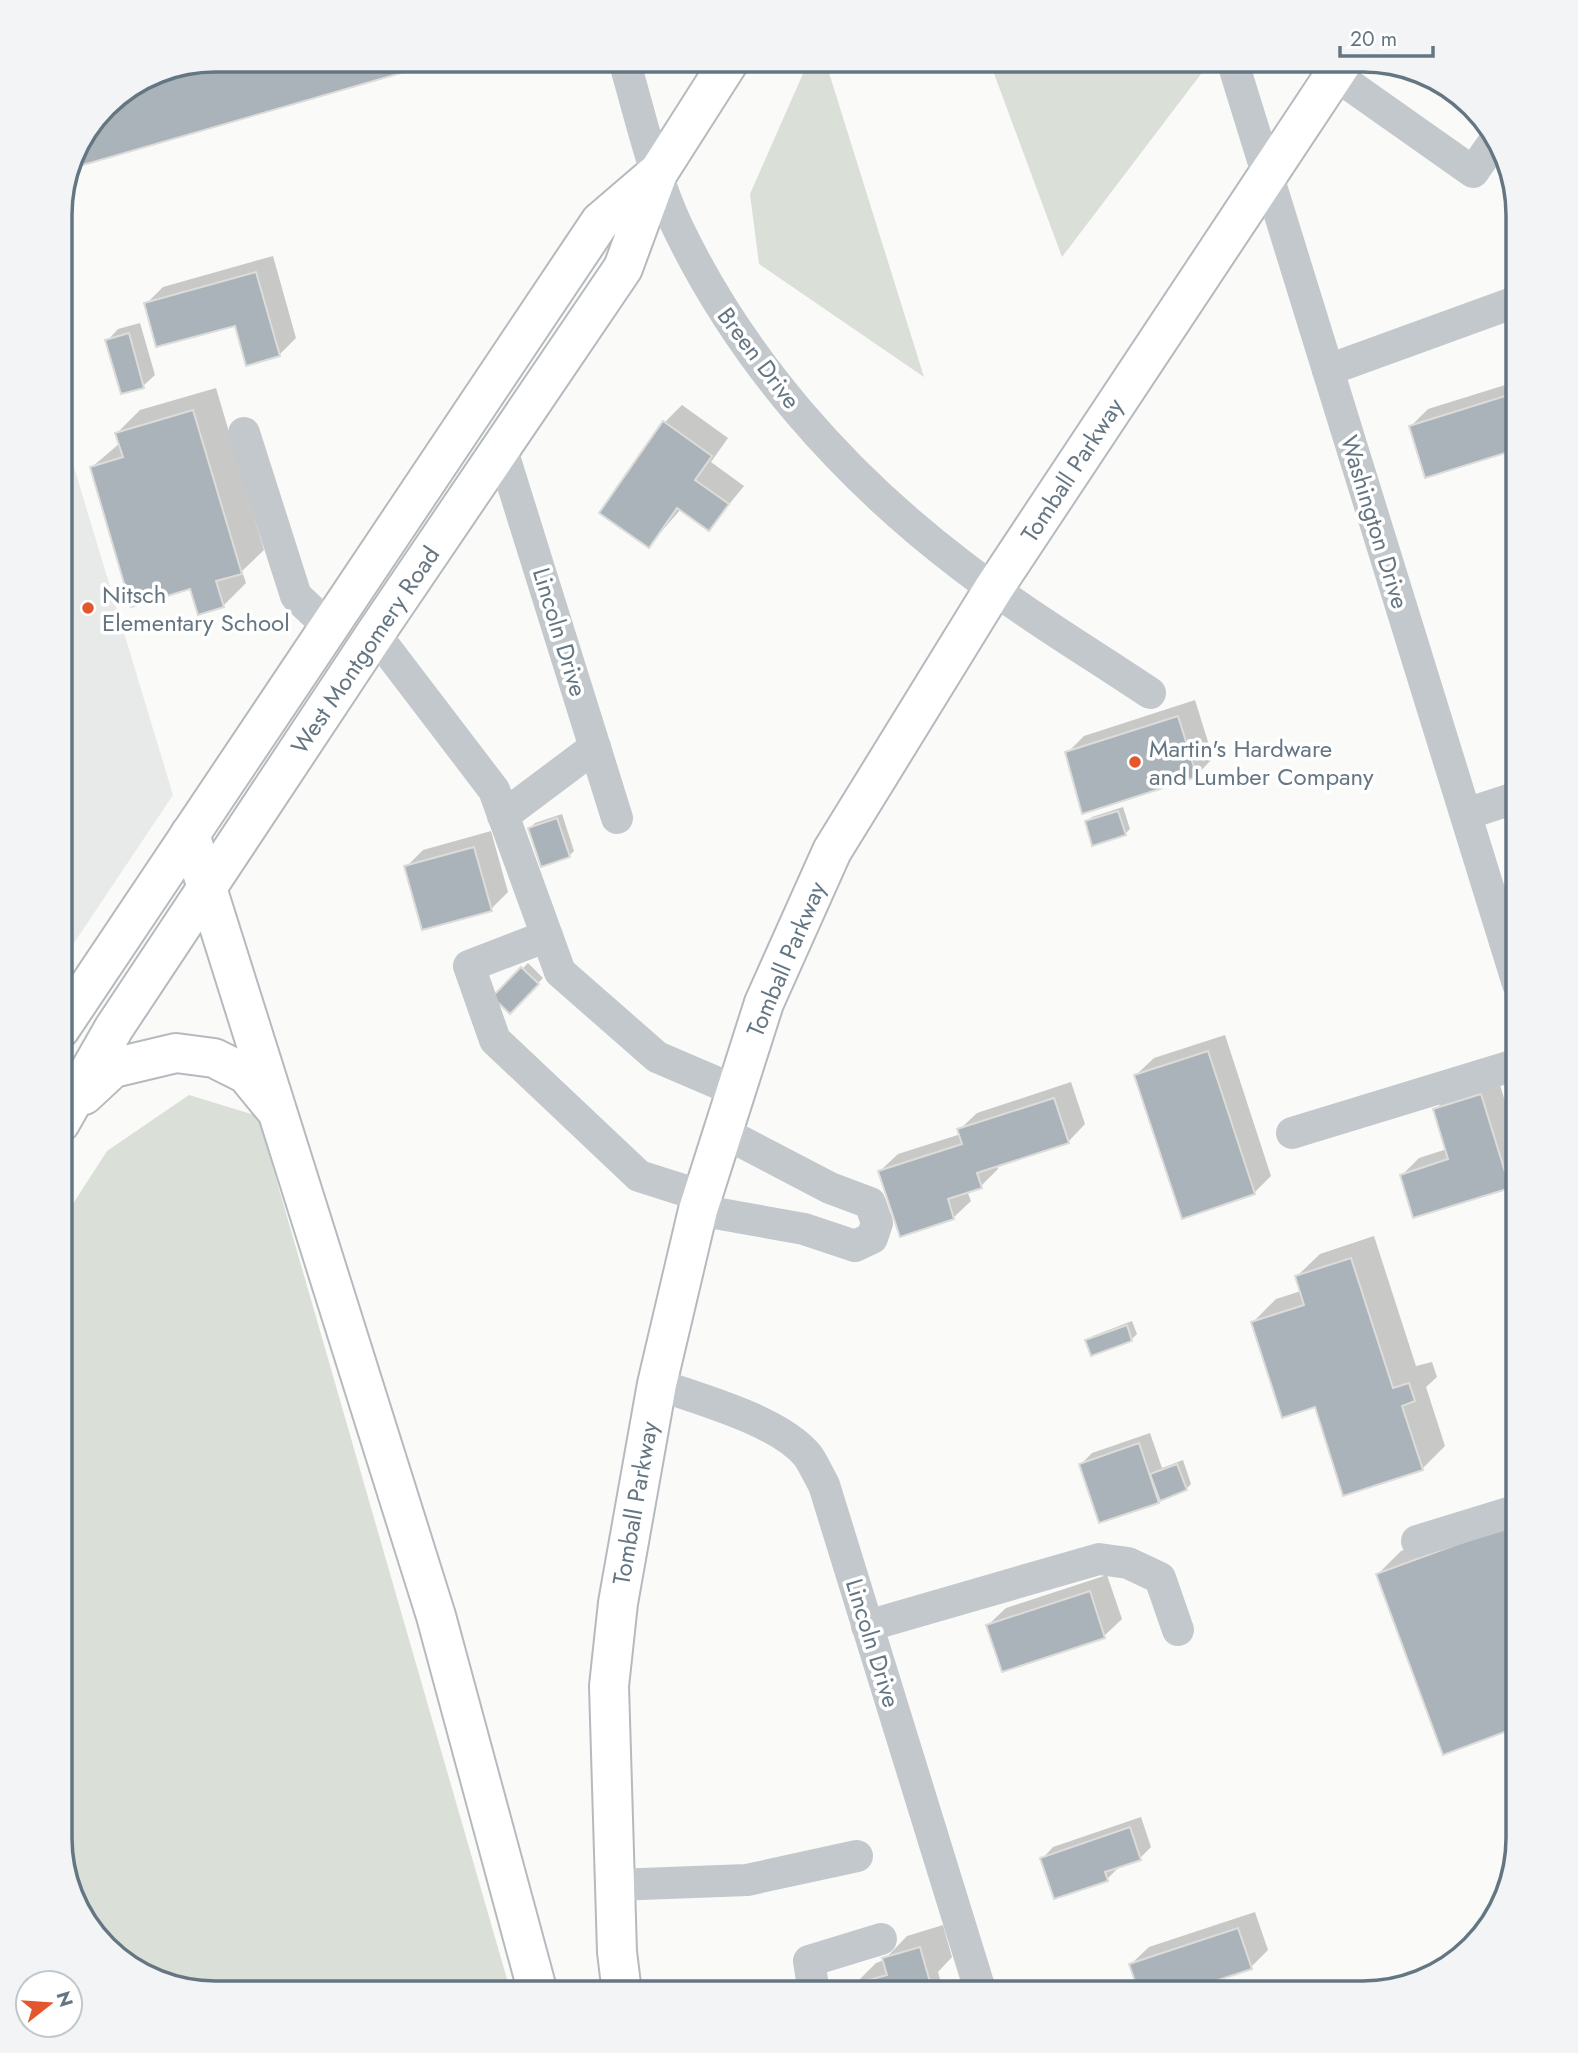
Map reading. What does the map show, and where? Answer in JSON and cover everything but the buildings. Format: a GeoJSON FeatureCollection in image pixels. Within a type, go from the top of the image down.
{"type":"FeatureCollection","features":[{"type":"Feature","properties":{"kind":"main road","name":"West Montgomery Road"},"geometry":{"type":"LineString","coordinates":[[72,1102],[114,1028],[375,634],[623,268],[658,173],[722,72]]}},
{"type":"Feature","properties":{"kind":"main road","name":"Tomball Parkway"},"geometry":{"type":"LineString","coordinates":[[621,1981],[617,1952],[609,1686],[618,1603],[657,1384],[700,1203],[764,1003],[832,851],[995,587],[1336,72]]}},
{"type":"Feature","properties":{"kind":"main road","name":"West Montgomery Road"},"geometry":{"type":"LineString","coordinates":[[72,1011],[600,222],[658,173]]}},
{"type":"Feature","properties":{"kind":"main road"},"geometry":{"type":"LineString","coordinates":[[190,834],[281,1115],[436,1616],[535,1981]]}},
{"type":"Feature","properties":{"kind":"main road"},"geometry":{"type":"LineString","coordinates":[[72,1108],[113,1068],[176,1053],[214,1058],[246,1074],[281,1115]]}},
{"type":"Feature","properties":{"kind":"street","name":"Breen Drive"},"geometry":{"type":"LineString","coordinates":[[628,72],[658,173],[677,224],[716,300],[764,369],[806,421],[883,500],[961,565],[1150,693]]}},
{"type":"Feature","properties":{"kind":"street","name":"Washington Drive"},"geometry":{"type":"LineString","coordinates":[[1236,72],[1506,945]]}},
{"type":"Feature","properties":{"kind":"street"},"geometry":{"type":"LineString","coordinates":[[1345,72],[1473,172],[1489,149]]}},
{"type":"Feature","properties":{"kind":"street"},"geometry":{"type":"LineString","coordinates":[[1328,370],[1506,305]]}},
{"type":"Feature","properties":{"kind":"street"},"geometry":{"type":"LineString","coordinates":[[244,433],[296,596],[329,627]]}},
{"type":"Feature","properties":{"kind":"street","name":"Lincoln Drive"},"geometry":{"type":"LineString","coordinates":[[502,447],[617,818]]}},
{"type":"Feature","properties":{"kind":"street"},"geometry":{"type":"LineString","coordinates":[[375,634],[494,790],[561,972],[657,1057],[734,1090]]}},
{"type":"Feature","properties":{"kind":"street"},"geometry":{"type":"LineString","coordinates":[[503,816],[596,747]]}},
{"type":"Feature","properties":{"kind":"street"},"geometry":{"type":"LineString","coordinates":[[1466,814],[1506,801]]}},
{"type":"Feature","properties":{"kind":"street"},"geometry":{"type":"LineString","coordinates":[[547,936],[469,965],[495,1040],[639,1176],[700,1203],[804,1229],[855,1246],[872,1238],[877,1223],[870,1203],[830,1188],[721,1131]]}},
{"type":"Feature","properties":{"kind":"street"},"geometry":{"type":"LineString","coordinates":[[1292,1133],[1506,1068]]}},
{"type":"Feature","properties":{"kind":"street","name":"Lincoln Drive"},"geometry":{"type":"LineString","coordinates":[[657,1384],[758,1422],[807,1455],[824,1485],[977,1981]]}},
{"type":"Feature","properties":{"kind":"street"},"geometry":{"type":"LineString","coordinates":[[1417,1541],[1506,1514]]}},
{"type":"Feature","properties":{"kind":"street"},"geometry":{"type":"LineString","coordinates":[[867,1626],[1099,1559],[1128,1563],[1160,1578],[1178,1630]]}},
{"type":"Feature","properties":{"kind":"street"},"geometry":{"type":"LineString","coordinates":[[615,1885],[747,1880],[857,1856]]}},
{"type":"Feature","properties":{"kind":"street"},"geometry":{"type":"LineString","coordinates":[[812,1981],[809,1961],[881,1939]]}},
{"type":"Feature","properties":{"kind":"shaded area"},"geometry":{"type":"Polygon","coordinates":[[[804,72],[829,72],[924,377],[759,264],[750,194],[804,72]]]}},
{"type":"Feature","properties":{"kind":"shaded area"},"geometry":{"type":"Polygon","coordinates":[[[993,72],[1202,72],[1062,257],[993,72]]]}},
{"type":"Feature","properties":{"kind":"shaded area","name":"Nitsch Elementary School"},"geometry":{"type":"Polygon","coordinates":[[[72,461],[173,795],[72,946],[72,461]]]}},
{"type":"Feature","properties":{"kind":"shaded area"},"geometry":{"type":"Polygon","coordinates":[[[189,1095],[258,1116],[508,1981],[196,1980],[160,1970],[128,1952],[107,1932],[87,1901],[79,1884],[72,1847],[72,1205],[107,1151],[189,1095]]]}},
{"type":"Feature","properties":{"kind":"place","name":"Nitsch Elementary School"},"geometry":{"type":"Point","coordinates":[88,608]}},
{"type":"Feature","properties":{"kind":"place","name":"Martin's Hardware and Lumber Company"},"geometry":{"type":"Point","coordinates":[1135,762]}}]}
